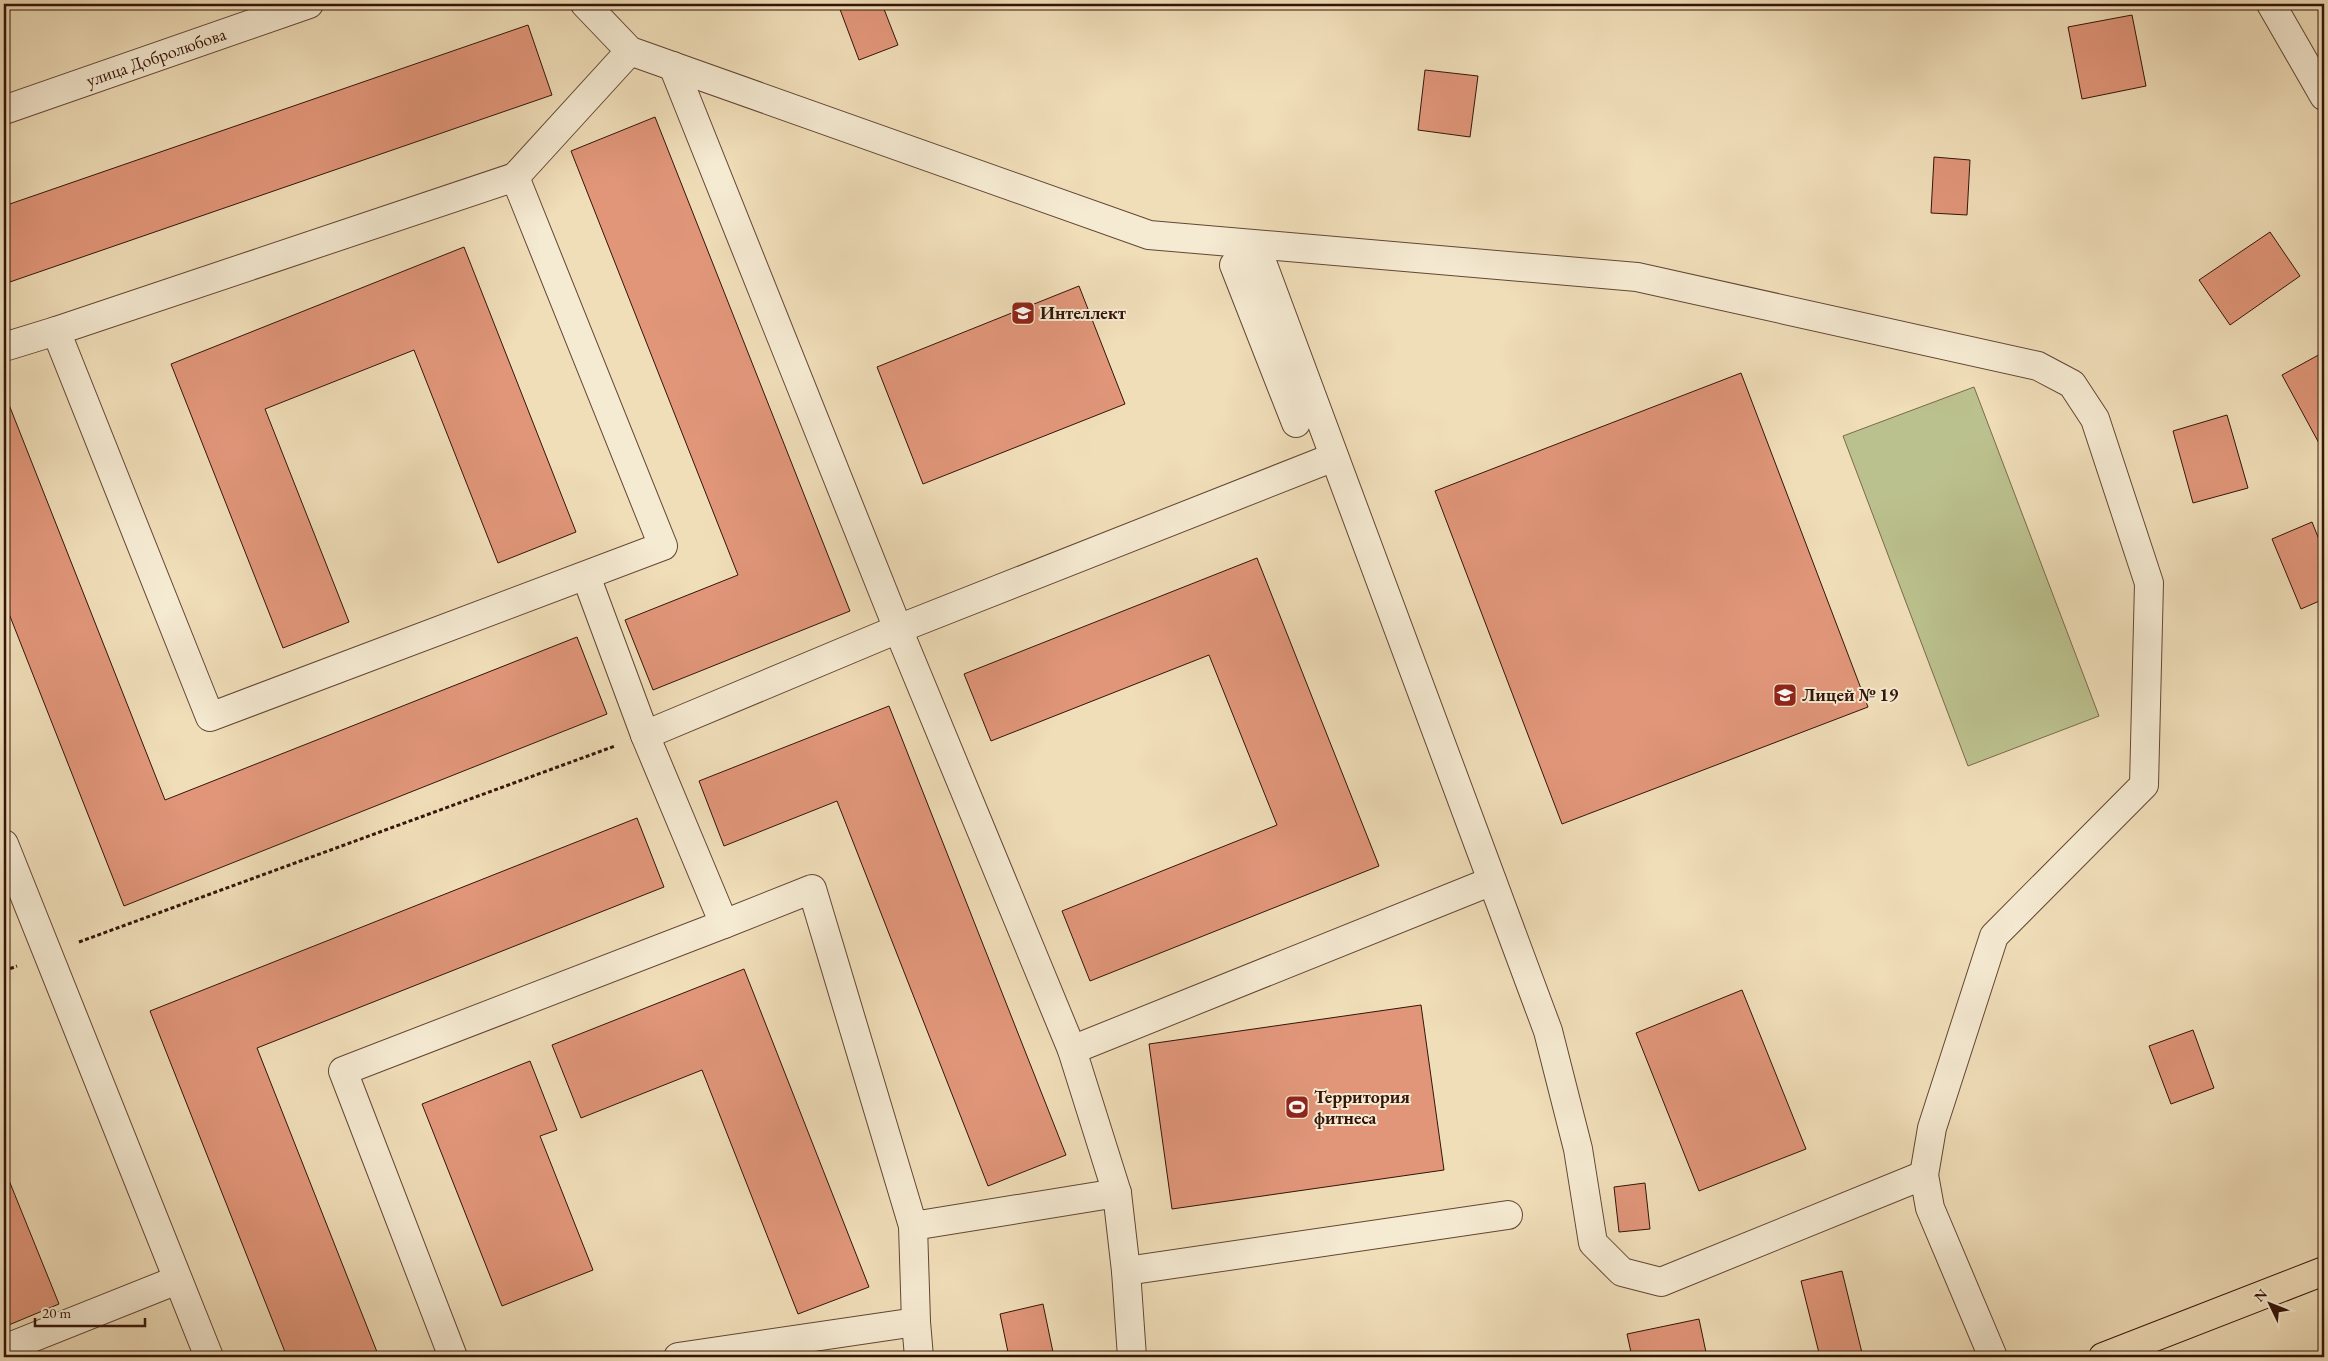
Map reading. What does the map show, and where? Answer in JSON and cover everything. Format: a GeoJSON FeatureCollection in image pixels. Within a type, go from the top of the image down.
{"type":"FeatureCollection","features":[{"type":"Feature","properties":{"kind":"main road"},"geometry":{"type":"LineString","coordinates":[[2103,1357],[2324,1271]]}},
{"type":"Feature","properties":{"kind":"street","name":"улица Добролюбова"},"geometry":{"type":"LineString","coordinates":[[4,110],[309,4]]}},
{"type":"Feature","properties":{"kind":"street"},"geometry":{"type":"LineString","coordinates":[[585,4],[630,51],[1149,236],[1638,277],[2038,366],[2072,384],[2095,419],[2149,583],[2144,785],[1994,936],[1932,1128],[1924,1175],[1930,1208],[1993,1357]]}},
{"type":"Feature","properties":{"kind":"street"},"geometry":{"type":"LineString","coordinates":[[2271,4],[2324,96]]}},
{"type":"Feature","properties":{"kind":"street"},"geometry":{"type":"LineString","coordinates":[[4,347],[515,177],[630,51]]}},
{"type":"Feature","properties":{"kind":"street"},"geometry":{"type":"LineString","coordinates":[[674,66],[898,629],[1072,1050],[1117,1193],[1126,1271],[1132,1357]]}},
{"type":"Feature","properties":{"kind":"street"},"geometry":{"type":"LineString","coordinates":[[56,331],[210,716],[663,546],[515,177]]}},
{"type":"Feature","properties":{"kind":"street"},"geometry":{"type":"LineString","coordinates":[[1256,246],[1548,1031],[1578,1149],[1593,1243],[1622,1272],[1662,1282],[1924,1175]]}},
{"type":"Feature","properties":{"kind":"street"},"geometry":{"type":"LineString","coordinates":[[1234,266],[1296,423]]}},
{"type":"Feature","properties":{"kind":"street"},"geometry":{"type":"LineString","coordinates":[[645,735],[898,629],[1334,457]]}},
{"type":"Feature","properties":{"kind":"street"},"geometry":{"type":"LineString","coordinates":[[586,576],[645,735],[724,924]]}},
{"type":"Feature","properties":{"kind":"street"},"geometry":{"type":"LineString","coordinates":[[4,844],[209,1357]]}},
{"type":"Feature","properties":{"kind":"street"},"geometry":{"type":"LineString","coordinates":[[1072,1050],[1492,881]]}},
{"type":"Feature","properties":{"kind":"street"},"geometry":{"type":"LineString","coordinates":[[453,1357],[343,1071],[812,889],[913,1226],[919,1357]]}},
{"type":"Feature","properties":{"kind":"street"},"geometry":{"type":"LineString","coordinates":[[913,1226],[1117,1193]]}},
{"type":"Feature","properties":{"kind":"street"},"geometry":{"type":"LineString","coordinates":[[1126,1271],[1508,1215]]}},
{"type":"Feature","properties":{"kind":"street"},"geometry":{"type":"LineString","coordinates":[[4,1349],[178,1280]]}},
{"type":"Feature","properties":{"kind":"street"},"geometry":{"type":"LineString","coordinates":[[678,1357],[916,1322]]}},
{"type":"Feature","properties":{"kind":"path"},"geometry":{"type":"LineString","coordinates":[[4,971],[645,735]]}},
{"type":"Feature","properties":{"kind":"green space"},"geometry":{"type":"Polygon","coordinates":[[[1974,387],[2099,716],[1968,766],[1843,436],[1974,387]]]}},
{"type":"Feature","properties":{"kind":"building"},"geometry":{"type":"Polygon","coordinates":[[[838,4],[882,4],[898,45],[859,60],[838,4]]]}},
{"type":"Feature","properties":{"kind":"building"},"geometry":{"type":"Polygon","coordinates":[[[2132,15],[2146,86],[2082,99],[2068,27],[2132,15]]]}},
{"type":"Feature","properties":{"kind":"building"},"geometry":{"type":"Polygon","coordinates":[[[528,25],[552,95],[4,284],[4,206],[528,25]]]}},
{"type":"Feature","properties":{"kind":"building"},"geometry":{"type":"Polygon","coordinates":[[[1425,70],[1478,76],[1470,137],[1418,130],[1425,70]]]}},
{"type":"Feature","properties":{"kind":"building"},"geometry":{"type":"Polygon","coordinates":[[[655,117],[850,611],[653,690],[625,620],[738,575],[571,151],[655,117]]]}},
{"type":"Feature","properties":{"kind":"building"},"geometry":{"type":"Polygon","coordinates":[[[1934,157],[1970,160],[1967,215],[1931,213],[1934,157]]]}},
{"type":"Feature","properties":{"kind":"building"},"geometry":{"type":"Polygon","coordinates":[[[2270,232],[2300,276],[2230,325],[2199,280],[2270,232]]]}},
{"type":"Feature","properties":{"kind":"building"},"geometry":{"type":"Polygon","coordinates":[[[464,247],[576,532],[498,563],[414,350],[265,409],[349,622],[283,648],[171,364],[464,247]]]}},
{"type":"Feature","properties":{"kind":"building"},"geometry":{"type":"Polygon","coordinates":[[[1079,286],[1125,404],[923,484],[877,367],[1079,286]]]}},
{"type":"Feature","properties":{"kind":"building"},"geometry":{"type":"Polygon","coordinates":[[[2324,352],[2324,443],[2320,445],[2282,375],[2324,352]]]}},
{"type":"Feature","properties":{"kind":"building"},"geometry":{"type":"Polygon","coordinates":[[[1741,373],[1868,707],[1562,824],[1435,491],[1741,373]]]}},
{"type":"Feature","properties":{"kind":"building"},"geometry":{"type":"Polygon","coordinates":[[[4,392],[165,800],[577,637],[607,714],[124,906],[4,601],[4,392]]]}},
{"type":"Feature","properties":{"kind":"building"},"geometry":{"type":"Polygon","coordinates":[[[2227,415],[2248,488],[2193,503],[2173,431],[2227,415]]]}},
{"type":"Feature","properties":{"kind":"building"},"geometry":{"type":"Polygon","coordinates":[[[2312,522],[2324,552],[2324,599],[2301,609],[2272,539],[2312,522]]]}},
{"type":"Feature","properties":{"kind":"building"},"geometry":{"type":"Polygon","coordinates":[[[1257,558],[1379,866],[1090,981],[1062,911],[1277,825],[1209,655],[991,741],[964,674],[1257,558]]]}},
{"type":"Feature","properties":{"kind":"building"},"geometry":{"type":"Polygon","coordinates":[[[889,706],[1066,1155],[988,1186],[837,801],[724,846],[699,781],[889,706]]]}},
{"type":"Feature","properties":{"kind":"building"},"geometry":{"type":"Polygon","coordinates":[[[637,818],[664,887],[257,1048],[379,1357],[287,1357],[150,1011],[637,818]]]}},
{"type":"Feature","properties":{"kind":"building"},"geometry":{"type":"Polygon","coordinates":[[[744,969],[869,1287],[798,1314],[702,1070],[581,1118],[552,1045],[744,969]]]}},
{"type":"Feature","properties":{"kind":"building"},"geometry":{"type":"Polygon","coordinates":[[[1742,990],[1806,1149],[1699,1191],[1636,1033],[1742,990]]]}},
{"type":"Feature","properties":{"kind":"building","name":"Территория фитнеса"},"geometry":{"type":"Polygon","coordinates":[[[1421,1005],[1444,1170],[1172,1209],[1149,1044],[1421,1005]]]}},
{"type":"Feature","properties":{"kind":"building"},"geometry":{"type":"Polygon","coordinates":[[[2193,1030],[2214,1088],[2171,1104],[2149,1046],[2193,1030]]]}},
{"type":"Feature","properties":{"kind":"building"},"geometry":{"type":"Polygon","coordinates":[[[530,1061],[557,1130],[540,1136],[593,1270],[502,1306],[422,1104],[530,1061]]]}},
{"type":"Feature","properties":{"kind":"building"},"geometry":{"type":"Polygon","coordinates":[[[4,1168],[59,1304],[4,1327],[4,1168]]]}},
{"type":"Feature","properties":{"kind":"building"},"geometry":{"type":"Polygon","coordinates":[[[1645,1183],[1650,1229],[1619,1232],[1614,1187],[1645,1183]]]}},
{"type":"Feature","properties":{"kind":"building"},"geometry":{"type":"Polygon","coordinates":[[[1842,1271],[1863,1357],[1820,1357],[1801,1281],[1842,1271]]]}},
{"type":"Feature","properties":{"kind":"building"},"geometry":{"type":"Polygon","coordinates":[[[1043,1304],[1054,1357],[1009,1357],[1000,1314],[1043,1304]]]}},
{"type":"Feature","properties":{"kind":"building"},"geometry":{"type":"Polygon","coordinates":[[[1699,1319],[1707,1357],[1632,1357],[1627,1334],[1699,1319]]]}},
{"type":"Feature","properties":{"kind":"place","name":"Интеллект"},"geometry":{"type":"Point","coordinates":[1023,313]}},
{"type":"Feature","properties":{"kind":"place","name":"Лицей № 19"},"geometry":{"type":"Point","coordinates":[1785,695]}},
{"type":"Feature","properties":{"kind":"place","name":"Территория фитнеса"},"geometry":{"type":"Point","coordinates":[1297,1107]}}]}
